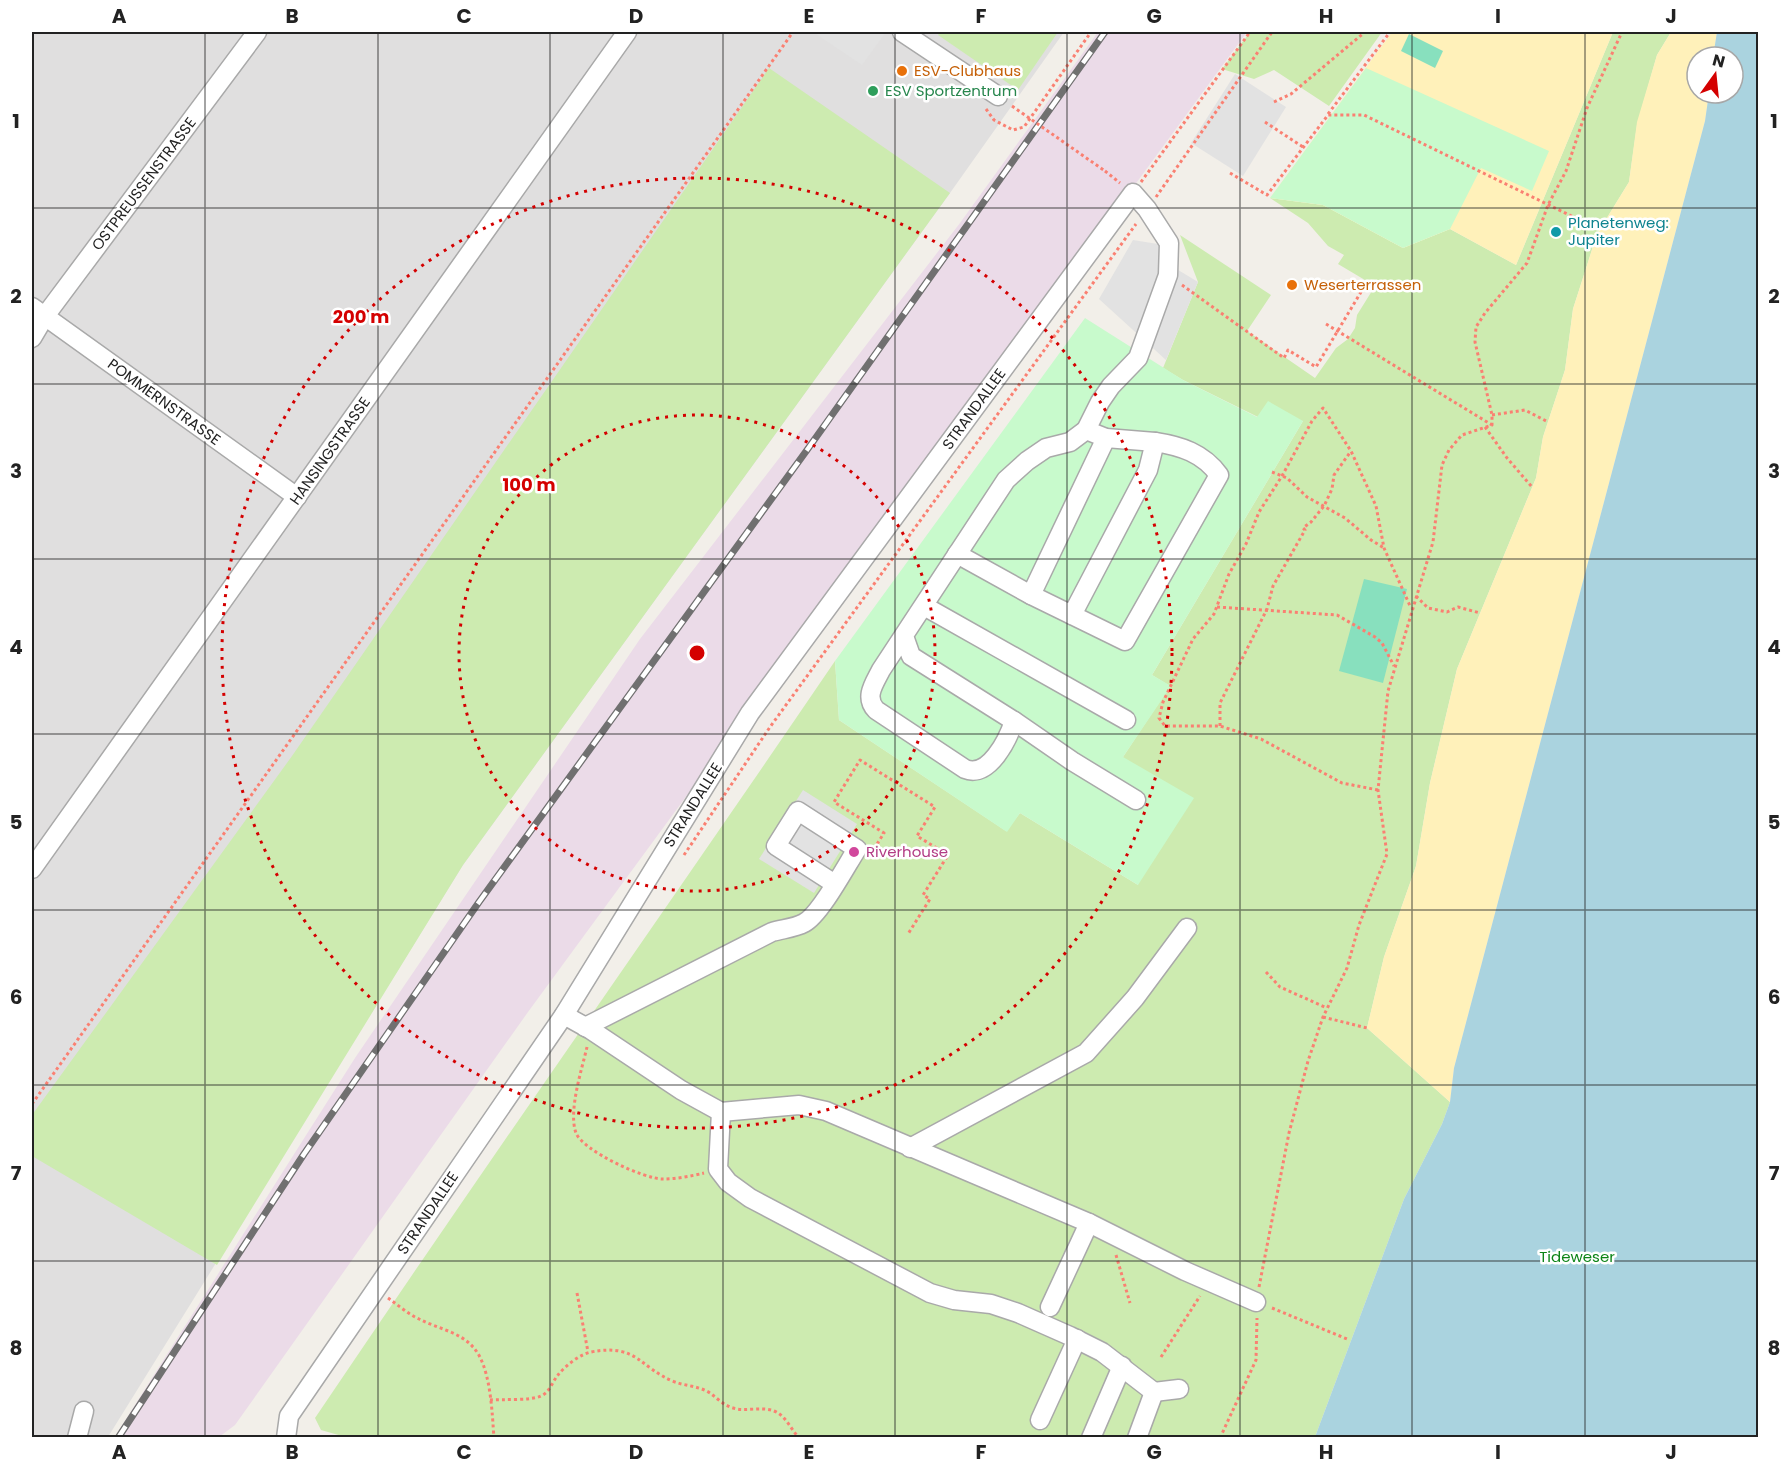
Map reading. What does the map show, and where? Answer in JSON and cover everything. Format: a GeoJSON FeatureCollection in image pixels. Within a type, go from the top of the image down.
{"type":"FeatureCollection","features":[{"type":"Feature","properties":{"kind":"street","name":"OSTPREUSSENSTRASSE"},"geometry":{"type":"LineString","coordinates":[[32,338],[38,311],[257,32]]}},
{"type":"Feature","properties":{"kind":"street","name":"HANSINGSTRASSE"},"geometry":{"type":"LineString","coordinates":[[32,867],[627,32]]}},
{"type":"Feature","properties":{"kind":"street"},"geometry":{"type":"LineString","coordinates":[[902,32],[993,93]]}},
{"type":"Feature","properties":{"kind":"street"},"geometry":{"type":"LineString","coordinates":[[1014,721],[990,765],[976,772],[965,769],[876,710],[871,704],[870,695],[880,670],[1006,480],[1046,448],[1070,442],[1086,430],[1111,386],[1138,358],[1168,275],[1169,243],[1147,209],[1133,193]]}},
{"type":"Feature","properties":{"kind":"street","name":"STRANDALLEE"},"geometry":{"type":"LineString","coordinates":[[286,1437],[289,1416],[564,1015],[750,713],[1133,193]]}},
{"type":"Feature","properties":{"kind":"street","name":"POMMERNSTRASSE"},"geometry":{"type":"LineString","coordinates":[[38,311],[297,497]]}},
{"type":"Feature","properties":{"kind":"street"},"geometry":{"type":"LineString","coordinates":[[957,554],[1032,595],[1125,641],[1219,475],[1210,462],[1179,446],[1106,438],[1086,430]]}},
{"type":"Feature","properties":{"kind":"street"},"geometry":{"type":"LineString","coordinates":[[1032,595],[1106,438]]}},
{"type":"Feature","properties":{"kind":"street"},"geometry":{"type":"LineString","coordinates":[[1072,615],[1148,470],[1155,442]]}},
{"type":"Feature","properties":{"kind":"street"},"geometry":{"type":"LineString","coordinates":[[924,606],[1125,720]]}},
{"type":"Feature","properties":{"kind":"street"},"geometry":{"type":"LineString","coordinates":[[904,636],[911,656],[1136,800]]}},
{"type":"Feature","properties":{"kind":"street"},"geometry":{"type":"LineString","coordinates":[[588,1029],[772,932],[805,923],[816,913],[835,884]]}},
{"type":"Feature","properties":{"kind":"street"},"geometry":{"type":"LineString","coordinates":[[910,1148],[1086,1053],[1135,998],[1187,928]]}},
{"type":"Feature","properties":{"kind":"street"},"geometry":{"type":"LineString","coordinates":[[564,1015],[681,1090],[721,1112],[799,1105],[826,1112],[1089,1223],[1209,1282],[1256,1302]]}},
{"type":"Feature","properties":{"kind":"street"},"geometry":{"type":"LineString","coordinates":[[721,1112],[718,1169],[728,1182],[750,1198],[930,1293],[954,1300],[991,1304],[1018,1313],[1102,1352],[1154,1392],[1179,1389]]}},
{"type":"Feature","properties":{"kind":"street"},"geometry":{"type":"LineString","coordinates":[[1050,1306],[1089,1223]]}},
{"type":"Feature","properties":{"kind":"street"},"geometry":{"type":"LineString","coordinates":[[1040,1420],[1077,1340]]}},
{"type":"Feature","properties":{"kind":"street"},"geometry":{"type":"LineString","coordinates":[[1091,1437],[1122,1366]]}},
{"type":"Feature","properties":{"kind":"street"},"geometry":{"type":"LineString","coordinates":[[1137,1437],[1154,1392]]}},
{"type":"Feature","properties":{"kind":"street"},"geometry":{"type":"LineString","coordinates":[[77,1437],[84,1411]]}},
{"type":"Feature","properties":{"kind":"path"},"geometry":{"type":"LineString","coordinates":[[32,1104],[793,32]]}},
{"type":"Feature","properties":{"kind":"path"},"geometry":{"type":"LineString","coordinates":[[993,93],[985,96],[985,107],[994,120],[1012,130],[1024,127],[1091,32]]}},
{"type":"Feature","properties":{"kind":"path"},"geometry":{"type":"LineString","coordinates":[[1133,193],[1250,32]]}},
{"type":"Feature","properties":{"kind":"path"},"geometry":{"type":"LineString","coordinates":[[684,855],[782,711],[1147,209],[1272,32]]}},
{"type":"Feature","properties":{"kind":"path"},"geometry":{"type":"LineString","coordinates":[[1274,102],[1291,94],[1365,32]]}},
{"type":"Feature","properties":{"kind":"path"},"geometry":{"type":"LineString","coordinates":[[1230,173],[1267,195],[1390,32]]}},
{"type":"Feature","properties":{"kind":"path"},"geometry":{"type":"LineString","coordinates":[[1492,425],[1492,415],[1475,342],[1476,327],[1527,263],[1548,205],[1566,171],[1587,108],[1622,32]]}},
{"type":"Feature","properties":{"kind":"path"},"geometry":{"type":"LineString","coordinates":[[1022,113],[1105,171]]}},
{"type":"Feature","properties":{"kind":"path"},"geometry":{"type":"LineString","coordinates":[[1328,115],[1364,115],[1594,227]]}},
{"type":"Feature","properties":{"kind":"path"},"geometry":{"type":"LineString","coordinates":[[1265,122],[1303,147]]}},
{"type":"Feature","properties":{"kind":"path"},"geometry":{"type":"LineString","coordinates":[[1168,275],[1284,358],[1288,350],[1316,366],[1364,287]]}},
{"type":"Feature","properties":{"kind":"path"},"geometry":{"type":"LineString","coordinates":[[1326,324],[1492,425]]}},
{"type":"Feature","properties":{"kind":"path"},"geometry":{"type":"LineString","coordinates":[[1378,790],[1342,783],[1261,739],[1220,726],[1165,726],[1159,718],[1163,702],[1193,639],[1214,614],[1229,574],[1246,544],[1259,512],[1312,421],[1323,408],[1351,451],[1376,506],[1384,548],[1412,610]]}},
{"type":"Feature","properties":{"kind":"path"},"geometry":{"type":"LineString","coordinates":[[1492,415],[1525,410],[1548,423]]}},
{"type":"Feature","properties":{"kind":"path"},"geometry":{"type":"LineString","coordinates":[[1220,1437],[1232,1407],[1246,1384],[1256,1360],[1256,1302],[1289,1133],[1308,1061],[1323,1017],[1347,968],[1359,925],[1387,854],[1378,790],[1388,690],[1433,542],[1442,465],[1449,450],[1462,435],[1492,425]]}},
{"type":"Feature","properties":{"kind":"path"},"geometry":{"type":"LineString","coordinates":[[1485,427],[1532,487]]}},
{"type":"Feature","properties":{"kind":"path"},"geometry":{"type":"LineString","coordinates":[[1220,726],[1220,703],[1267,609],[1273,586],[1305,530],[1303,528],[1324,506],[1332,489],[1334,475],[1351,451]]}},
{"type":"Feature","properties":{"kind":"path"},"geometry":{"type":"LineString","coordinates":[[1272,472],[1287,478],[1307,497],[1345,519],[1384,548]]}},
{"type":"Feature","properties":{"kind":"path"},"geometry":{"type":"LineString","coordinates":[[1416,596],[1428,608],[1447,612],[1458,607],[1480,613]]}},
{"type":"Feature","properties":{"kind":"path"},"geometry":{"type":"LineString","coordinates":[[1217,607],[1337,615],[1382,643],[1395,667]]}},
{"type":"Feature","properties":{"kind":"path"},"geometry":{"type":"LineString","coordinates":[[865,846],[873,851],[884,833],[834,802],[860,760],[935,807],[917,836],[948,855],[923,895],[930,899],[908,934]]}},
{"type":"Feature","properties":{"kind":"path"},"geometry":{"type":"LineString","coordinates":[[1266,972],[1280,987],[1327,1008]]}},
{"type":"Feature","properties":{"kind":"path"},"geometry":{"type":"LineString","coordinates":[[1323,1017],[1367,1028]]}},
{"type":"Feature","properties":{"kind":"path"},"geometry":{"type":"LineString","coordinates":[[588,1029],[573,1114],[576,1134],[590,1149],[640,1174],[662,1179],[718,1169]]}},
{"type":"Feature","properties":{"kind":"path"},"geometry":{"type":"LineString","coordinates":[[1109,1233],[1131,1303]]}},
{"type":"Feature","properties":{"kind":"path"},"geometry":{"type":"LineString","coordinates":[[1161,1357],[1209,1282]]}},
{"type":"Feature","properties":{"kind":"path"},"geometry":{"type":"LineString","coordinates":[[577,1293],[588,1352]]}},
{"type":"Feature","properties":{"kind":"path"},"geometry":{"type":"LineString","coordinates":[[386,1297],[418,1319],[453,1333],[473,1347],[484,1366],[494,1437]]}},
{"type":"Feature","properties":{"kind":"path"},"geometry":{"type":"LineString","coordinates":[[1256,1302],[1347,1339]]}},
{"type":"Feature","properties":{"kind":"path"},"geometry":{"type":"LineString","coordinates":[[490,1400],[542,1396],[570,1363],[588,1352],[605,1350],[631,1353],[674,1382],[708,1392],[734,1408],[774,1411],[799,1437]]}},
{"type":"Feature","properties":{"kind":"shaded area"},"geometry":{"type":"Polygon","coordinates":[[[32,32],[1064,32],[463,865],[108,1437],[32,1437],[32,32]]]}},
{"type":"Feature","properties":{"kind":"shaded area"},"geometry":{"type":"Polygon","coordinates":[[[813,32],[886,32],[862,65],[813,32]]]}},
{"type":"Feature","properties":{"kind":"shaded area"},"geometry":{"type":"Polygon","coordinates":[[[1098,32],[1247,32],[528,1012],[235,1425],[219,1437],[114,1438],[355,1058],[640,639],[960,223],[1098,32]]]}},
{"type":"Feature","properties":{"kind":"shaded area"},"geometry":{"type":"Polygon","coordinates":[[[1235,74],[1286,107],[1243,176],[1191,143],[1235,74]]]}},
{"type":"Feature","properties":{"kind":"shaded area"},"geometry":{"type":"Polygon","coordinates":[[[1133,240],[1164,245],[1160,259],[1198,282],[1166,360],[1099,299],[1133,240]]]}},
{"type":"Feature","properties":{"kind":"shaded area"},"geometry":{"type":"Polygon","coordinates":[[[803,790],[857,824],[814,893],[759,859],[803,790]]]}},
{"type":"Feature","properties":{"kind":"green space"},"geometry":{"type":"Polygon","coordinates":[[[940,32],[1058,32],[1018,90],[938,35],[940,32]]]}},
{"type":"Feature","properties":{"kind":"green space"},"geometry":{"type":"Polygon","coordinates":[[[1250,32],[1382,32],[1329,106],[1274,70],[1254,79],[1222,69],[1250,32]]]}},
{"type":"Feature","properties":{"kind":"green space"},"geometry":{"type":"Polygon","coordinates":[[[1613,32],[1671,32],[1657,55],[1637,125],[1629,182],[1597,234],[1573,309],[1565,370],[1543,437],[1536,478],[1457,669],[1430,783],[1416,866],[1384,957],[1367,1028],[1450,1102],[1442,1124],[1404,1199],[1315,1437],[349,1438],[321,1430],[315,1418],[835,661],[839,720],[1006,831],[1020,813],[1138,885],[1123,757],[1170,686],[1152,675],[1303,421],[1258,417],[1163,368],[1198,282],[1180,235],[1271,295],[1247,331],[1315,378],[1336,348],[1348,339],[1355,328],[1357,315],[1375,286],[1338,264],[1344,255],[1328,246],[1308,223],[1270,198],[1323,205],[1403,248],[1450,229],[1516,265],[1613,32]]]}},
{"type":"Feature","properties":{"kind":"green space"},"geometry":{"type":"Polygon","coordinates":[[[1409,34],[1443,51],[1435,68],[1401,51],[1409,34]]]}},
{"type":"Feature","properties":{"kind":"green space"},"geometry":{"type":"Polygon","coordinates":[[[769,68],[950,193],[463,865],[217,1265],[32,1156],[32,1115],[292,756],[769,68]]]}},
{"type":"Feature","properties":{"kind":"green space"},"geometry":{"type":"Polygon","coordinates":[[[1366,68],[1549,151],[1532,191],[1481,168],[1450,229],[1403,248],[1323,205],[1270,198],[1366,68]]]}},
{"type":"Feature","properties":{"kind":"green space"},"geometry":{"type":"Polygon","coordinates":[[[1085,318],[1183,380],[1257,417],[1268,401],[1303,421],[1152,675],[1171,686],[1123,757],[1194,798],[1138,885],[1020,813],[1007,832],[839,720],[835,661],[1085,318]]]}},
{"type":"Feature","properties":{"kind":"green space"},"geometry":{"type":"Polygon","coordinates":[[[1364,579],[1407,589],[1383,683],[1339,671],[1364,579]]]}},
{"type":"Feature","properties":{"kind":"sand"},"geometry":{"type":"Polygon","coordinates":[[[1392,32],[1613,32],[1516,265],[1450,229],[1403,248],[1323,205],[1270,198],[1392,32]]]}},
{"type":"Feature","properties":{"kind":"sand"},"geometry":{"type":"Polygon","coordinates":[[[1671,32],[1717,32],[1715,45],[1685,45],[1685,105],[1707,105],[1705,121],[1454,1068],[1450,1102],[1367,1028],[1384,957],[1416,866],[1430,783],[1457,669],[1536,478],[1543,437],[1565,370],[1573,309],[1597,234],[1629,182],[1637,122],[1657,55],[1671,32]]]}},
{"type":"Feature","properties":{"kind":"water","name":"Tideweser"},"geometry":{"type":"Polygon","coordinates":[[[1717,32],[1758,32],[1758,1437],[1315,1437],[1404,1199],[1442,1124],[1450,1102],[1454,1068],[1705,121],[1707,105],[1745,105],[1745,45],[1715,45],[1717,32]]]}},
{"type":"Feature","properties":{"kind":"railway"},"geometry":{"type":"LineString","coordinates":[[118,1438],[304,1154],[479,902],[807,450],[1105,32]]}},
{"type":"Feature","properties":{"kind":"place","name":"ESV-Clubhaus"},"geometry":{"type":"Point","coordinates":[902,71]}},
{"type":"Feature","properties":{"kind":"place","name":"ESV Sportzentrum"},"geometry":{"type":"Point","coordinates":[873,91]}},
{"type":"Feature","properties":{"kind":"place","name":"Planetenweg: Jupiter"},"geometry":{"type":"Point","coordinates":[1556,232]}},
{"type":"Feature","properties":{"kind":"place","name":"Weserterrassen"},"geometry":{"type":"Point","coordinates":[1292,285]}},
{"type":"Feature","properties":{"kind":"place","name":"Riverhouse"},"geometry":{"type":"Point","coordinates":[854,852]}}]}
